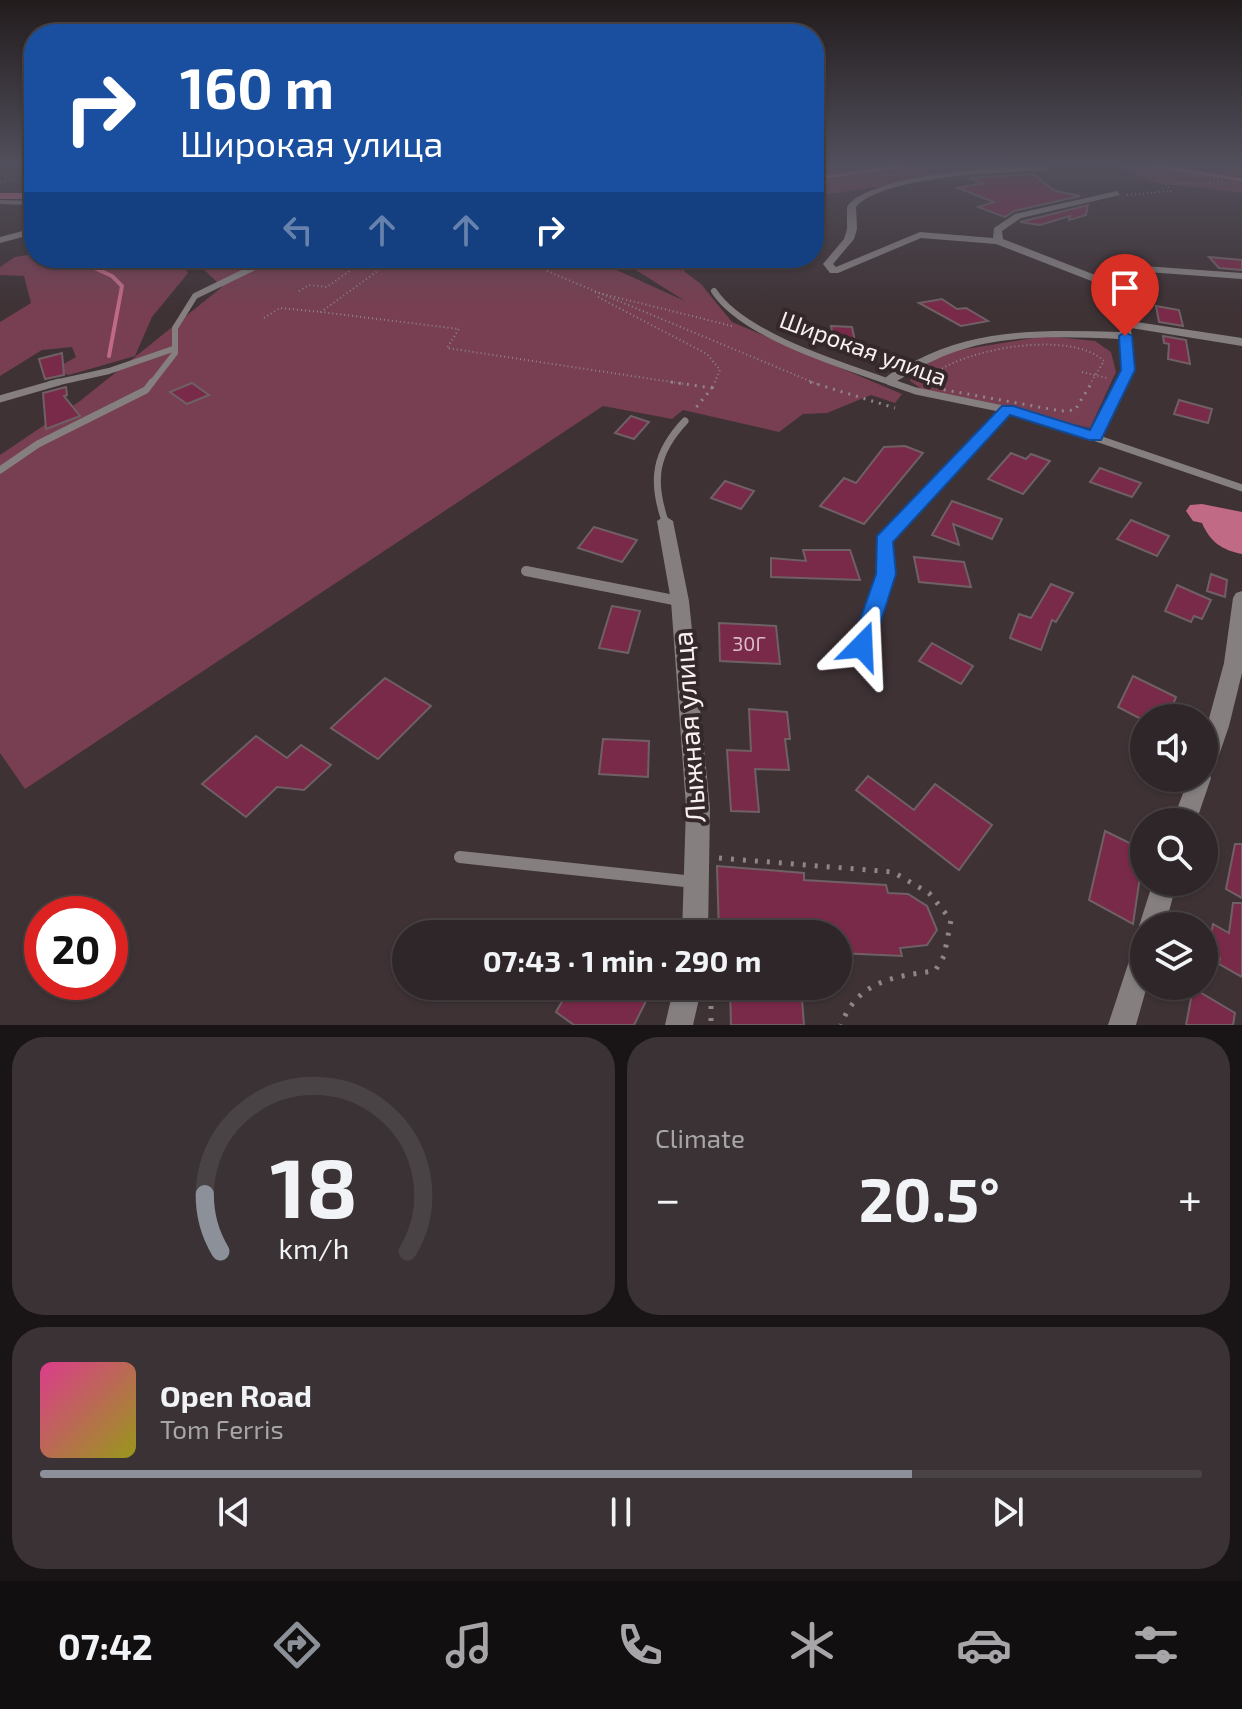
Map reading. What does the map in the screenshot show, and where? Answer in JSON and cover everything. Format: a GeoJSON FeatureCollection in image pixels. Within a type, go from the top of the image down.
{"type":"FeatureCollection","features":[{"type":"Feature","properties":{"kind":"street"},"geometry":{"type":"LineString","coordinates":[[850,213],[852,230],[844,247],[828,264],[834,271],[920,235],[998,241],[1112,285]]}},
{"type":"Feature","properties":{"kind":"street"},"geometry":{"type":"LineString","coordinates":[[998,241],[997,230],[1018,216],[1032,213]]}},
{"type":"Feature","properties":{"kind":"street"},"geometry":{"type":"LineString","coordinates":[[0,240],[24,234]]}},
{"type":"Feature","properties":{"kind":"street"},"geometry":{"type":"LineString","coordinates":[[1095,437],[1128,370],[1125,330],[1112,285],[1116,267],[1242,276]]}},
{"type":"Feature","properties":{"kind":"street"},"geometry":{"type":"LineString","coordinates":[[890,379],[944,351],[1042,333],[1125,330],[1242,342]]}},
{"type":"Feature","properties":{"kind":"street","name":"Лыжная улица"},"geometry":{"type":"LineString","coordinates":[[665,521],[680,601],[698,807],[695,920]]}},
{"type":"Feature","properties":{"kind":"street"},"geometry":{"type":"LineString","coordinates":[[1218,731],[1226,710],[1240,631],[1242,598]]}},
{"type":"Feature","properties":{"kind":"street"},"geometry":{"type":"LineString","coordinates":[[1122,1025],[1130,998]]}},
{"type":"Feature","properties":{"kind":"street"},"geometry":{"type":"LineString","coordinates":[[679,1025],[685,1000]]}},
{"type":"Feature","properties":{"kind":"lane"},"geometry":{"type":"LineString","coordinates":[[0,470],[38,444],[146,390],[175,353],[175,328],[195,296],[252,268]]}},
{"type":"Feature","properties":{"kind":"lane","name":"Широкая улица"},"geometry":{"type":"LineString","coordinates":[[714,291],[725,308],[764,333],[850,368],[890,379],[916,391],[1007,410],[1242,488]]}},
{"type":"Feature","properties":{"kind":"lane"},"geometry":{"type":"LineString","coordinates":[[0,399],[40,386],[109,371],[173,349]]}},
{"type":"Feature","properties":{"kind":"lane"},"geometry":{"type":"LineString","coordinates":[[862,646],[886,574],[883,540],[1007,410]]}},
{"type":"Feature","properties":{"kind":"lane"},"geometry":{"type":"LineString","coordinates":[[665,521],[653,474],[658,456],[685,421]]}},
{"type":"Feature","properties":{"kind":"lane"},"geometry":{"type":"LineString","coordinates":[[526,571],[680,601]]}},
{"type":"Feature","properties":{"kind":"lane"},"geometry":{"type":"LineString","coordinates":[[460,857],[695,883]]}},
{"type":"Feature","properties":{"kind":"path"},"geometry":{"type":"LineString","coordinates":[[299,291],[309,285],[327,287],[354,268]]}},
{"type":"Feature","properties":{"kind":"path"},"geometry":{"type":"LineString","coordinates":[[321,312],[378,268]]}},
{"type":"Feature","properties":{"kind":"path"},"geometry":{"type":"LineString","coordinates":[[542,268],[707,354],[720,370],[712,388],[685,421]]}},
{"type":"Feature","properties":{"kind":"path"},"geometry":{"type":"LineString","coordinates":[[588,291],[764,333]]}},
{"type":"Feature","properties":{"kind":"path"},"geometry":{"type":"LineString","coordinates":[[588,291],[801,379],[895,408]]}},
{"type":"Feature","properties":{"kind":"path"},"geometry":{"type":"LineString","coordinates":[[264,318],[280,308],[374,322],[395,318],[459,329],[447,348],[712,388]]}},
{"type":"Feature","properties":{"kind":"path"},"geometry":{"type":"LineString","coordinates":[[1058,344],[1099,355],[1104,366],[1098,375],[1075,410],[1069,411],[940,389],[929,383],[936,370],[956,359],[1058,344]]}},
{"type":"Feature","properties":{"kind":"path"},"geometry":{"type":"LineString","coordinates":[[1082,372],[1122,383]]}},
{"type":"Feature","properties":{"kind":"path"},"geometry":{"type":"LineString","coordinates":[[711,857],[893,872],[929,893],[951,920],[944,956],[935,971],[859,992],[847,1003],[841,1025]]}},
{"type":"Feature","properties":{"kind":"path"},"geometry":{"type":"LineString","coordinates":[[711,1000],[711,1025]]}},
{"type":"Feature","properties":{"kind":"shaded area"},"geometry":{"type":"Polygon","coordinates":[[[24,256],[24,268],[184,268],[188,273],[152,317],[135,356],[69,375],[51,371],[76,357],[72,347],[42,350],[0,376],[0,322],[31,303],[24,276],[0,275],[0,267],[15,257],[24,256]]]}},
{"type":"Feature","properties":{"kind":"shaded area"},"geometry":{"type":"Polygon","coordinates":[[[202,268],[612,268],[685,301],[633,268],[683,268],[701,284],[732,322],[902,394],[895,403],[871,395],[827,413],[803,414],[779,432],[683,410],[672,419],[603,406],[25,789],[0,753],[0,455],[80,401],[222,287],[202,268]]]}},
{"type":"Feature","properties":{"kind":"shaded area"},"geometry":{"type":"Polygon","coordinates":[[[1046,336],[1095,341],[1111,352],[1116,372],[1090,428],[923,390],[910,381],[911,374],[947,352],[1046,336]]]}},
{"type":"Feature","properties":{"kind":"shaded area"},"geometry":{"type":"Polygon","coordinates":[[[1202,504],[1242,512],[1242,554],[1218,544],[1202,523],[1193,521],[1186,511],[1190,505],[1202,504]]]}},
{"type":"Feature","properties":{"kind":"building"},"geometry":{"type":"Polygon","coordinates":[[[1057,213],[1086,213],[1069,220],[1070,216],[1040,225],[1020,222],[1057,213]]]}},
{"type":"Feature","properties":{"kind":"building"},"geometry":{"type":"Polygon","coordinates":[[[1209,257],[1242,260],[1242,270],[1219,268],[1209,257]]]}},
{"type":"Feature","properties":{"kind":"building"},"geometry":{"type":"Polygon","coordinates":[[[942,299],[957,309],[966,308],[988,321],[961,326],[919,303],[942,299]]]}},
{"type":"Feature","properties":{"kind":"building"},"geometry":{"type":"Polygon","coordinates":[[[1156,306],[1179,310],[1183,326],[1159,322],[1156,306]]]}},
{"type":"Feature","properties":{"kind":"building"},"geometry":{"type":"Polygon","coordinates":[[[831,326],[852,327],[856,346],[835,345],[831,326]]]}},
{"type":"Feature","properties":{"kind":"building"},"geometry":{"type":"Polygon","coordinates":[[[1163,336],[1186,340],[1190,364],[1168,359],[1169,344],[1164,343],[1163,336]]]}},
{"type":"Feature","properties":{"kind":"building"},"geometry":{"type":"Polygon","coordinates":[[[62,353],[64,375],[45,379],[39,359],[62,353]]]}},
{"type":"Feature","properties":{"kind":"building"},"geometry":{"type":"Polygon","coordinates":[[[192,383],[209,395],[187,404],[170,392],[192,383]]]}},
{"type":"Feature","properties":{"kind":"building"},"geometry":{"type":"Polygon","coordinates":[[[66,387],[67,395],[64,396],[80,416],[46,429],[43,393],[66,387]]]}},
{"type":"Feature","properties":{"kind":"building"},"geometry":{"type":"Polygon","coordinates":[[[1179,400],[1212,409],[1208,423],[1174,414],[1179,400]]]}},
{"type":"Feature","properties":{"kind":"building"},"geometry":{"type":"Polygon","coordinates":[[[631,416],[649,422],[634,439],[615,433],[631,416]]]}},
{"type":"Feature","properties":{"kind":"building"},"geometry":{"type":"Polygon","coordinates":[[[905,446],[923,453],[864,524],[820,506],[844,478],[856,483],[884,447],[905,446]]]}},
{"type":"Feature","properties":{"kind":"building"},"geometry":{"type":"Polygon","coordinates":[[[1011,453],[1026,459],[1031,454],[1050,461],[1023,494],[988,479],[1011,453]]]}},
{"type":"Feature","properties":{"kind":"building"},"geometry":{"type":"Polygon","coordinates":[[[1100,468],[1141,483],[1132,497],[1090,482],[1100,468]]]}},
{"type":"Feature","properties":{"kind":"building"},"geometry":{"type":"Polygon","coordinates":[[[725,481],[754,491],[741,509],[711,498],[725,481]]]}},
{"type":"Feature","properties":{"kind":"building"},"geometry":{"type":"Polygon","coordinates":[[[952,501],[1002,519],[992,539],[953,524],[959,545],[932,535],[952,501]]]}},
{"type":"Feature","properties":{"kind":"building"},"geometry":{"type":"Polygon","coordinates":[[[1131,520],[1169,536],[1157,556],[1117,539],[1131,520]]]}},
{"type":"Feature","properties":{"kind":"building"},"geometry":{"type":"Polygon","coordinates":[[[594,527],[637,540],[622,562],[578,548],[594,527]]]}},
{"type":"Feature","properties":{"kind":"building"},"geometry":{"type":"Polygon","coordinates":[[[803,550],[850,550],[860,580],[771,577],[771,558],[806,561],[803,550]]]}},
{"type":"Feature","properties":{"kind":"building"},"geometry":{"type":"Polygon","coordinates":[[[914,557],[964,562],[971,587],[919,582],[914,557]]]}},
{"type":"Feature","properties":{"kind":"building"},"geometry":{"type":"Polygon","coordinates":[[[1211,574],[1227,580],[1225,597],[1207,591],[1211,574]]]}},
{"type":"Feature","properties":{"kind":"building"},"geometry":{"type":"Polygon","coordinates":[[[1051,584],[1073,593],[1056,622],[1052,620],[1041,650],[1010,638],[1019,614],[1031,618],[1051,584]]]}},
{"type":"Feature","properties":{"kind":"building"},"geometry":{"type":"Polygon","coordinates":[[[1177,585],[1211,600],[1202,619],[1194,616],[1191,622],[1165,611],[1177,585]]]}},
{"type":"Feature","properties":{"kind":"building"},"geometry":{"type":"Polygon","coordinates":[[[612,606],[640,611],[628,653],[599,648],[612,606]]]}},
{"type":"Feature","properties":{"kind":"building"},"geometry":{"type":"Polygon","coordinates":[[[719,623],[776,626],[780,664],[720,661],[719,623]]]}},
{"type":"Feature","properties":{"kind":"building"},"geometry":{"type":"Polygon","coordinates":[[[932,643],[973,666],[961,684],[919,661],[932,643]]]}},
{"type":"Feature","properties":{"kind":"building"},"geometry":{"type":"Polygon","coordinates":[[[1133,676],[1176,697],[1173,704],[1130,704],[1130,713],[1118,707],[1133,676]]]}},
{"type":"Feature","properties":{"kind":"building"},"geometry":{"type":"Polygon","coordinates":[[[385,678],[431,706],[378,759],[331,728],[385,678]]]}},
{"type":"Feature","properties":{"kind":"building"},"geometry":{"type":"Polygon","coordinates":[[[749,709],[787,712],[790,739],[785,739],[789,770],[755,769],[759,812],[731,811],[727,750],[751,751],[749,709]]]}},
{"type":"Feature","properties":{"kind":"building"},"geometry":{"type":"Polygon","coordinates":[[[256,736],[287,758],[301,745],[331,765],[304,790],[277,787],[246,817],[202,784],[256,736]]]}},
{"type":"Feature","properties":{"kind":"building"},"geometry":{"type":"Polygon","coordinates":[[[603,739],[649,741],[648,777],[599,774],[603,739]]]}},
{"type":"Feature","properties":{"kind":"building"},"geometry":{"type":"Polygon","coordinates":[[[868,776],[914,810],[935,784],[992,825],[959,870],[856,790],[868,776]]]}},
{"type":"Feature","properties":{"kind":"building"},"geometry":{"type":"Polygon","coordinates":[[[1105,831],[1130,843],[1130,896],[1137,896],[1135,912],[1130,912],[1130,922],[1089,900],[1105,831]]]}},
{"type":"Feature","properties":{"kind":"building"},"geometry":{"type":"Polygon","coordinates":[[[1235,844],[1242,844],[1242,898],[1226,889],[1235,844]]]}},
{"type":"Feature","properties":{"kind":"building"},"geometry":{"type":"Polygon","coordinates":[[[717,866],[804,873],[804,880],[886,885],[888,893],[908,894],[927,906],[937,930],[927,945],[900,948],[902,956],[852,954],[852,920],[719,920],[717,866]]]}},
{"type":"Feature","properties":{"kind":"building"},"geometry":{"type":"Polygon","coordinates":[[[1233,903],[1242,903],[1242,977],[1219,964],[1218,927],[1229,933],[1233,903]]]}},
{"type":"Feature","properties":{"kind":"building"},"geometry":{"type":"Polygon","coordinates":[[[563,1000],[646,1000],[634,1025],[574,1025],[556,1012],[563,1000]]]}},
{"type":"Feature","properties":{"kind":"building"},"geometry":{"type":"Polygon","coordinates":[[[730,1000],[802,1000],[804,1025],[731,1025],[730,1000]]]}},
{"type":"Feature","properties":{"kind":"building"},"geometry":{"type":"Polygon","coordinates":[[[1191,1000],[1213,1000],[1235,1013],[1233,1025],[1186,1025],[1191,1000]]]}},
{"type":"Feature","properties":{"kind":"waterway"},"geometry":{"type":"LineString","coordinates":[[95,268],[112,276],[122,286],[109,356]]}},
{"type":"Feature","properties":{"kind":"route"},"geometry":{"type":"LineString","coordinates":[[862,646],[886,574],[883,540],[952,464],[1007,410],[1095,437],[1128,370],[1125,336]]}}]}
